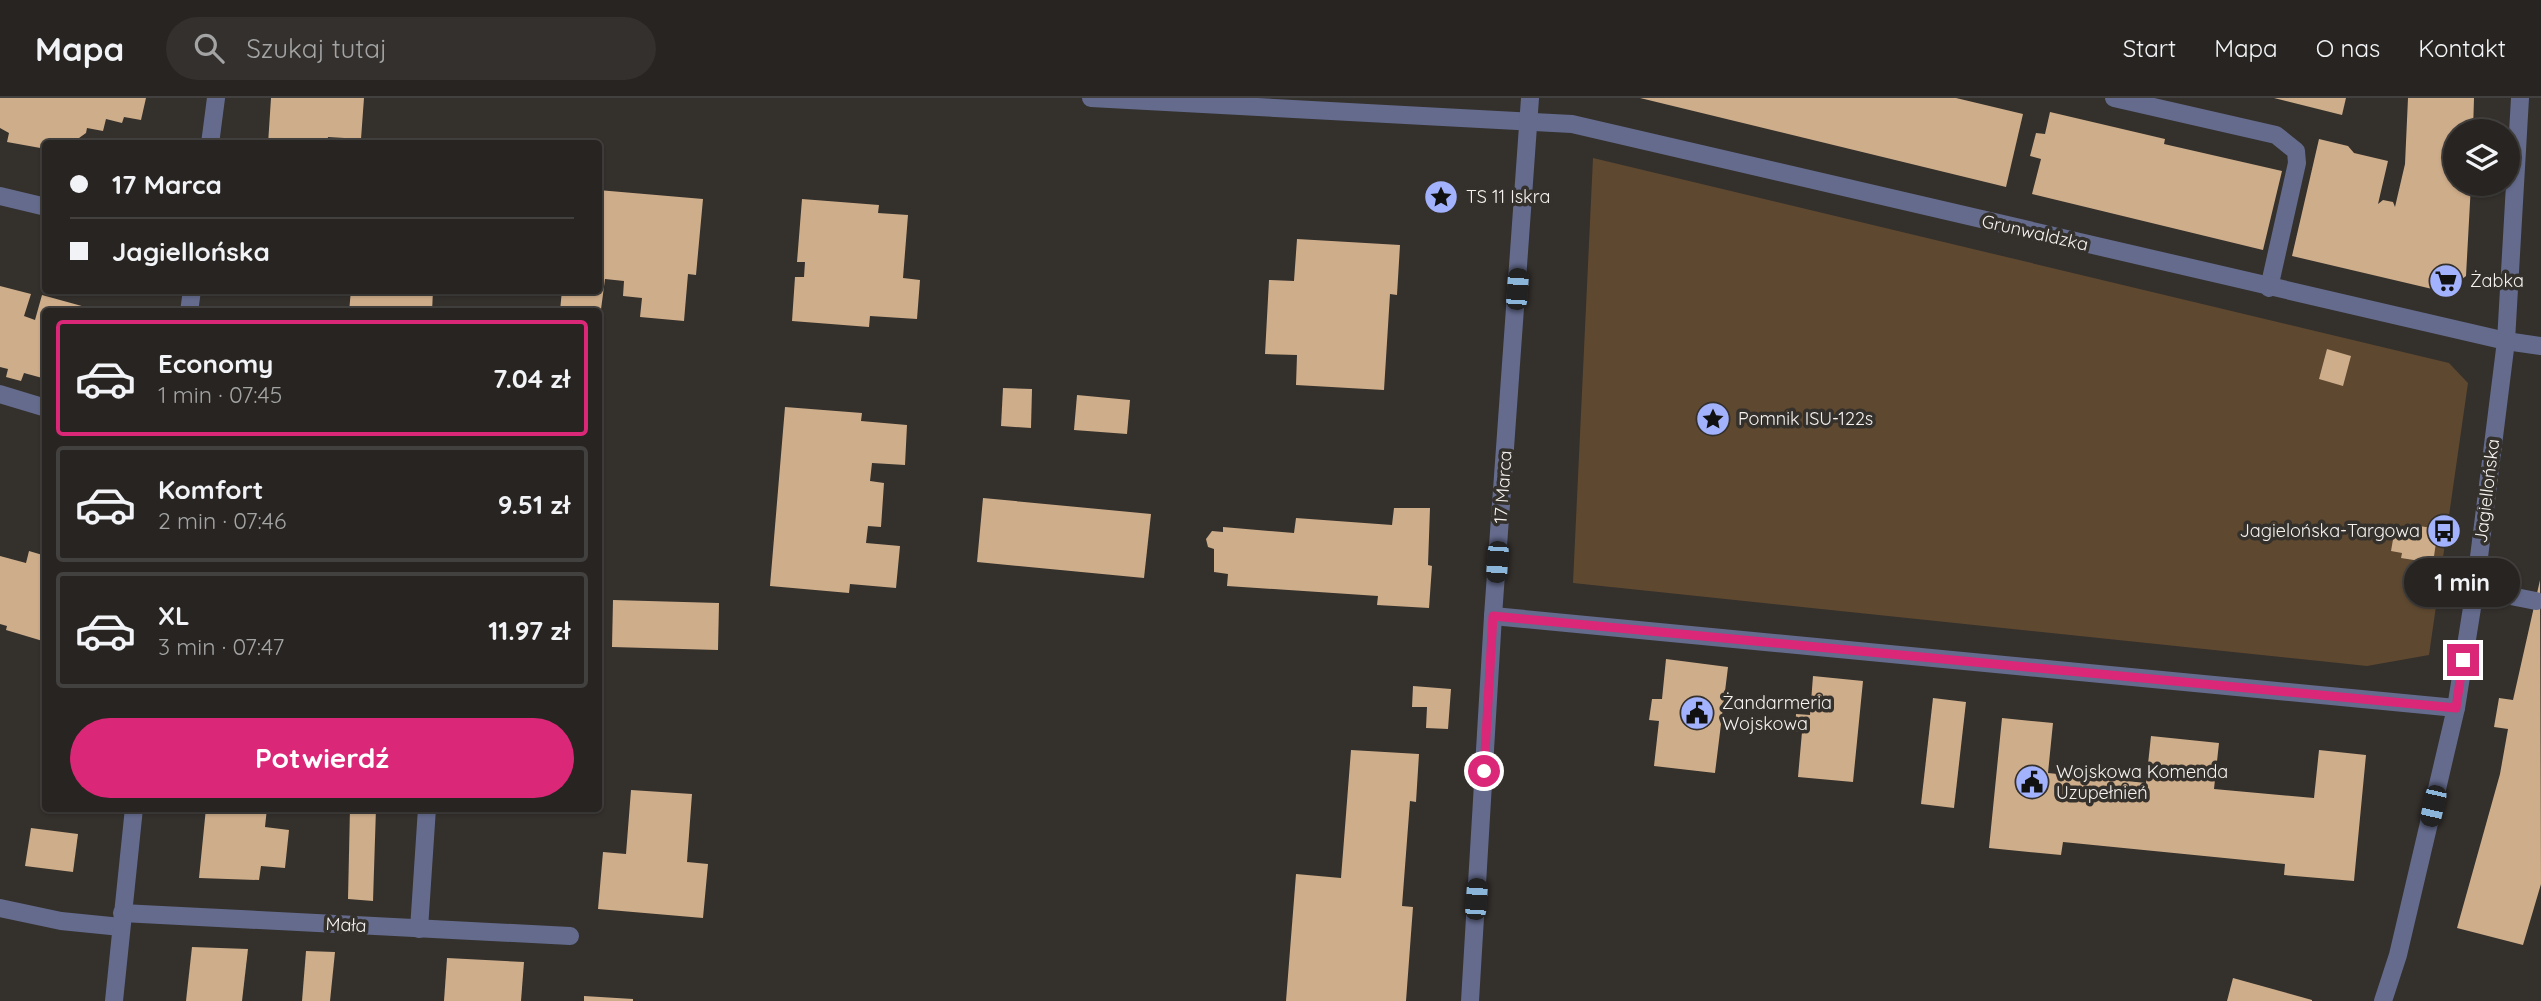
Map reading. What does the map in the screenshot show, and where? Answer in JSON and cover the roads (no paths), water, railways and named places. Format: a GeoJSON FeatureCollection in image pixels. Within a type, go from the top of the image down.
{"type":"FeatureCollection","features":[{"type":"Feature","properties":{"kind":"street"},"geometry":{"type":"LineString","coordinates":[[211,140],[216,98]]}},
{"type":"Feature","properties":{"kind":"street","name":"Grunwaldzka"},"geometry":{"type":"LineString","coordinates":[[1091,98],[1582,126],[2269,288],[2506,341],[2541,346]]}},
{"type":"Feature","properties":{"kind":"street","name":"17 Marca"},"geometry":{"type":"LineString","coordinates":[[1470,1001],[1493,616],[1531,98]]}},
{"type":"Feature","properties":{"kind":"street"},"geometry":{"type":"LineString","coordinates":[[2115,98],[2276,135],[2296,151],[2297,163],[2269,288]]}},
{"type":"Feature","properties":{"kind":"street","name":"Jagiellońska"},"geometry":{"type":"LineString","coordinates":[[2383,1001],[2401,944],[2456,708],[2475,589],[2506,341],[2520,98]]}},
{"type":"Feature","properties":{"kind":"street"},"geometry":{"type":"LineString","coordinates":[[0,195],[42,206]]}},
{"type":"Feature","properties":{"kind":"street"},"geometry":{"type":"LineString","coordinates":[[0,394],[42,407]]}},
{"type":"Feature","properties":{"kind":"street"},"geometry":{"type":"LineString","coordinates":[[2475,589],[2536,601]]}},
{"type":"Feature","properties":{"kind":"street"},"geometry":{"type":"LineString","coordinates":[[1493,616],[2456,708]]}},
{"type":"Feature","properties":{"kind":"street"},"geometry":{"type":"LineString","coordinates":[[114,1001],[134,812]]}},
{"type":"Feature","properties":{"kind":"street"},"geometry":{"type":"LineString","coordinates":[[419,929],[427,812]]}},
{"type":"Feature","properties":{"kind":"street","name":"Mała"},"geometry":{"type":"LineString","coordinates":[[0,908],[61,921],[122,920],[570,936]]}},
{"type":"Feature","properties":{"kind":"place","name":"TS 11 Iskra"},"geometry":{"type":"Point","coordinates":[1441,197]}},
{"type":"Feature","properties":{"kind":"place","name":"Żabka"},"geometry":{"type":"Point","coordinates":[2446,281]}},
{"type":"Feature","properties":{"kind":"place","name":"Pomnik ISU-122s"},"geometry":{"type":"Point","coordinates":[1713,419]}},
{"type":"Feature","properties":{"kind":"place","name":"Jagielońska-Targowa"},"geometry":{"type":"Point","coordinates":[2444,531]}},
{"type":"Feature","properties":{"kind":"place","name":"Żandarmeria Wojskowa"},"geometry":{"type":"Point","coordinates":[1697,713]}},
{"type":"Feature","properties":{"kind":"place","name":"Wojskowa Komenda Uzupełnień"},"geometry":{"type":"Point","coordinates":[2032,782]}}]}
